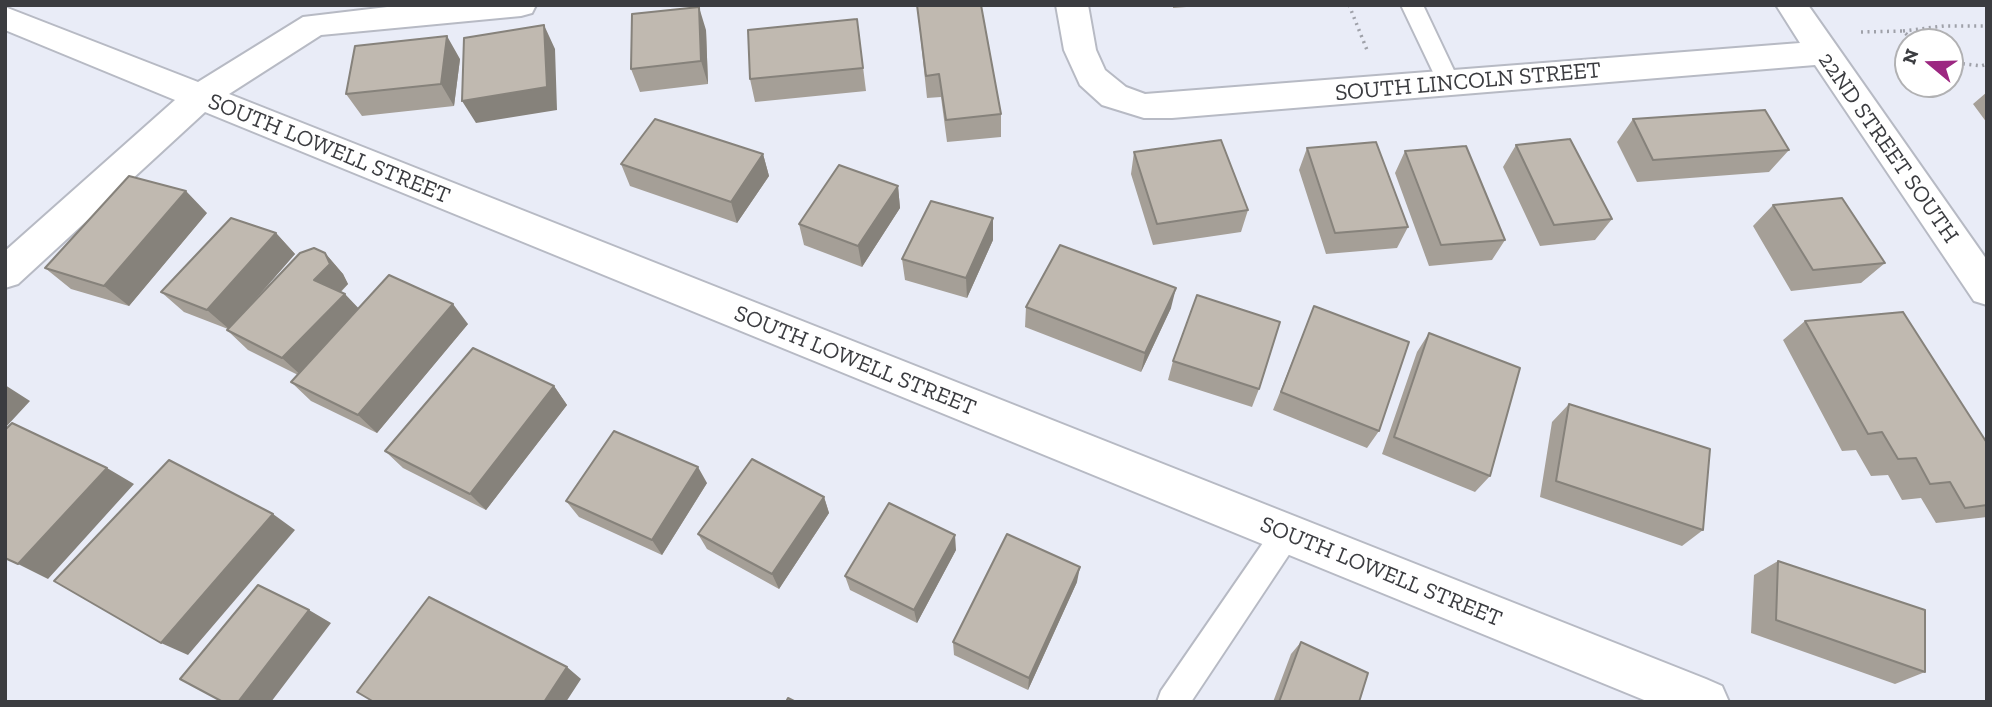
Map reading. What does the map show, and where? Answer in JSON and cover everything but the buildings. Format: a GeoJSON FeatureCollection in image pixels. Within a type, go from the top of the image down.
{"type":"FeatureCollection","features":[{"type":"Feature","properties":{"kind":"street"},"geometry":{"type":"LineString","coordinates":[[5,274],[200,97],[314,25],[521,5]]}},
{"type":"Feature","properties":{"kind":"street","name":"SOUTH LINCOLN STREET"},"geometry":{"type":"LineString","coordinates":[[1072,5],[1080,50],[1092,77],[1114,96],[1144,106],[1172,106],[1823,53]]}},
{"type":"Feature","properties":{"kind":"street","name":"22ND STREET SOUTH"},"geometry":{"type":"LineString","coordinates":[[1791,5],[1987,290]]}},
{"type":"Feature","properties":{"kind":"street","name":"SOUTH LOWELL STREET"},"geometry":{"type":"LineString","coordinates":[[5,18],[1706,702]]}},
{"type":"Feature","properties":{"kind":"lane"},"geometry":{"type":"LineString","coordinates":[[1412,5],[1449,83]]}},
{"type":"Feature","properties":{"kind":"lane"},"geometry":{"type":"LineString","coordinates":[[1172,702],[1286,534]]}},
{"type":"Feature","properties":{"kind":"path"},"geometry":{"type":"LineString","coordinates":[[1349,5],[1372,62]]}},
{"type":"Feature","properties":{"kind":"path"},"geometry":{"type":"LineString","coordinates":[[1928,28],[1987,26]]}},
{"type":"Feature","properties":{"kind":"path"},"geometry":{"type":"LineString","coordinates":[[1856,32],[1894,31]]}},
{"type":"Feature","properties":{"kind":"path"},"geometry":{"type":"LineString","coordinates":[[1964,64],[1987,64]]}}]}
